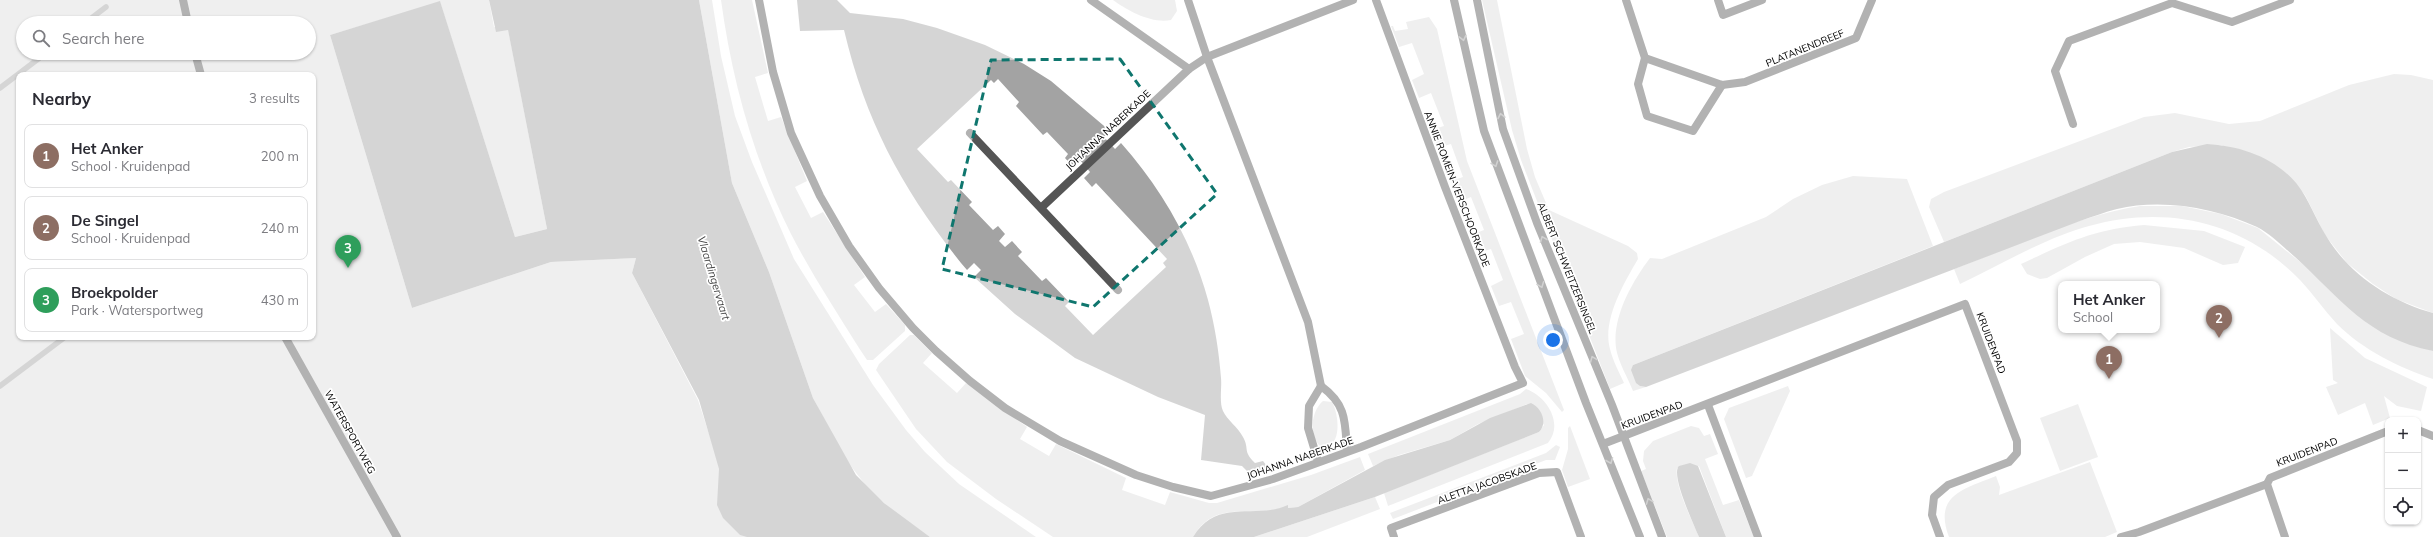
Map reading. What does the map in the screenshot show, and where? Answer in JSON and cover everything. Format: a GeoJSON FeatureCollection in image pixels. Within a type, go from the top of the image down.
{"type":"FeatureCollection","features":[{"type":"Feature","properties":{"kind":"street"},"geometry":{"type":"LineString","coordinates":[[183,0],[186,16]]}},
{"type":"Feature","properties":{"kind":"street","name":"JOHANNA NABERKADE"},"geometry":{"type":"LineString","coordinates":[[759,0],[771,65],[785,114],[822,201],[849,246],[879,288],[913,328],[970,381],[1006,408],[1060,441],[1136,475],[1173,487],[1211,496],[1273,479],[1318,461],[1451,413],[1523,382]]}},
{"type":"Feature","properties":{"kind":"street"},"geometry":{"type":"LineString","coordinates":[[1091,0],[1188,69]]}},
{"type":"Feature","properties":{"kind":"street"},"geometry":{"type":"LineString","coordinates":[[1188,0],[1207,57],[1308,322],[1322,386],[1334,395],[1345,414],[1347,451]]}},
{"type":"Feature","properties":{"kind":"street"},"geometry":{"type":"LineString","coordinates":[[1207,57],[1353,0]]}},
{"type":"Feature","properties":{"kind":"street","name":"ANNIE ROMEIN-VERSCHOORKADE"},"geometry":{"type":"LineString","coordinates":[[1376,0],[1445,187],[1515,367],[1523,382]]}},
{"type":"Feature","properties":{"kind":"street"},"geometry":{"type":"LineString","coordinates":[[1454,0],[1484,131],[1640,537]]}},
{"type":"Feature","properties":{"kind":"street","name":"ALBERT SCHWEITZERSINGEL"},"geometry":{"type":"LineString","coordinates":[[1476,0],[1503,129],[1537,223],[1624,436],[1662,537]]}},
{"type":"Feature","properties":{"kind":"street"},"geometry":{"type":"LineString","coordinates":[[1626,0],[1645,58],[1638,84],[1648,116],[1693,131],[1722,85]]}},
{"type":"Feature","properties":{"kind":"street"},"geometry":{"type":"LineString","coordinates":[[1718,0],[1723,15],[1762,0]]}},
{"type":"Feature","properties":{"kind":"street","name":"PLATANENDREEF"},"geometry":{"type":"LineString","coordinates":[[1645,58],[1722,85],[1745,82],[1856,38],[1872,0]]}},
{"type":"Feature","properties":{"kind":"street"},"geometry":{"type":"LineString","coordinates":[[2073,124],[2055,71],[2069,41],[2172,1],[2232,22],[2290,0]]}},
{"type":"Feature","properties":{"kind":"street","name":"JOHANNA NABERKADE"},"geometry":{"type":"LineString","coordinates":[[1042,206],[1188,69],[1207,57]]}},
{"type":"Feature","properties":{"kind":"street"},"geometry":{"type":"LineString","coordinates":[[197,60],[200,72]]}},
{"type":"Feature","properties":{"kind":"street"},"geometry":{"type":"LineString","coordinates":[[970,133],[1042,206],[1118,290]]}},
{"type":"Feature","properties":{"kind":"street","name":"KRUIDENPAD"},"geometry":{"type":"LineString","coordinates":[[1603,444],[1708,405],[1965,304],[2017,441],[2017,453],[2009,462],[1948,485],[1934,497],[1932,515],[1940,537]]}},
{"type":"Feature","properties":{"kind":"street","name":"WATERSPORTWEG"},"geometry":{"type":"LineString","coordinates":[[287,340],[397,537]]}},
{"type":"Feature","properties":{"kind":"street"},"geometry":{"type":"LineString","coordinates":[[1318,461],[1308,428],[1309,406],[1322,386]]}},
{"type":"Feature","properties":{"kind":"street"},"geometry":{"type":"LineString","coordinates":[[1708,405],[1758,537]]}},
{"type":"Feature","properties":{"kind":"street"},"geometry":{"type":"LineString","coordinates":[[2421,431],[2433,436]]}},
{"type":"Feature","properties":{"kind":"street","name":"KRUIDENPAD"},"geometry":{"type":"LineString","coordinates":[[2121,537],[2139,532],[2267,484],[2270,478],[2385,432]]}},
{"type":"Feature","properties":{"kind":"street","name":"ALETTA JACOBSKADE"},"geometry":{"type":"LineString","coordinates":[[1394,537],[1391,528],[1539,473],[1556,472],[1581,537]]}},
{"type":"Feature","properties":{"kind":"street"},"geometry":{"type":"LineString","coordinates":[[2267,484],[2285,537]]}},
{"type":"Feature","properties":{"kind":"highlighted area"},"geometry":{"type":"Polygon","coordinates":[[[1120,59],[1217,194],[1093,307],[942,269],[991,60],[1120,59]]]}},
{"type":"Feature","properties":{"kind":"shaded area"},"geometry":{"type":"Polygon","coordinates":[[[0,0],[489,0],[494,27],[508,29],[547,229],[515,237],[440,2],[330,35],[412,308],[551,262],[636,258],[632,273],[698,400],[726,486],[770,537],[0,537],[0,0]]]}},
{"type":"Feature","properties":{"kind":"shaded area"},"geometry":{"type":"Polygon","coordinates":[[[699,0],[712,0],[721,56],[735,116],[752,162],[794,259],[873,385],[906,430],[925,452],[959,484],[1036,537],[930,537],[896,513],[870,491],[847,461],[813,398],[769,272],[732,183],[699,0]]]}},
{"type":"Feature","properties":{"kind":"shaded area"},"geometry":{"type":"Polygon","coordinates":[[[721,0],[752,0],[768,73],[755,77],[768,121],[781,117],[807,181],[795,187],[811,218],[823,212],[865,277],[854,285],[875,312],[886,304],[905,325],[905,331],[873,360],[867,360],[815,277],[791,234],[766,178],[755,149],[738,90],[731,60],[721,0]]]}},
{"type":"Feature","properties":{"kind":"shaded area"},"geometry":{"type":"Polygon","coordinates":[[[1113,0],[1175,0],[1177,11],[1171,20],[1156,20],[1140,16],[1113,0]]]}},
{"type":"Feature","properties":{"kind":"shaded area"},"geometry":{"type":"Polygon","coordinates":[[[1482,0],[1497,0],[1527,149],[1535,177],[1549,210],[1628,246],[1637,253],[1638,259],[1621,290],[1609,326],[1608,338],[1610,349],[1614,362],[1624,383],[1610,389],[1521,160],[1512,130],[1482,0]]]}},
{"type":"Feature","properties":{"kind":"shaded area"},"geometry":{"type":"Polygon","coordinates":[[[1429,17],[1437,29],[1467,161],[1564,410],[1562,412],[1546,393],[1525,376],[1511,339],[1524,334],[1511,302],[1499,306],[1491,286],[1503,280],[1491,249],[1478,253],[1471,235],[1484,230],[1471,197],[1459,202],[1451,181],[1463,177],[1451,144],[1438,148],[1431,130],[1444,126],[1431,93],[1419,98],[1412,80],[1424,74],[1412,43],[1399,47],[1391,26],[1393,26],[1395,31],[1408,29],[1406,22],[1429,17]]]}},
{"type":"Feature","properties":{"kind":"shaded area"},"geometry":{"type":"Polygon","coordinates":[[[2394,74],[2411,75],[2433,80],[2433,313],[2396,299],[2373,284],[2347,263],[2325,235],[2305,195],[2284,172],[2221,145],[2189,147],[2172,152],[1944,242],[1929,207],[1931,199],[1944,192],[2144,117],[2175,113],[2229,124],[2260,121],[2349,85],[2394,74]]]}},
{"type":"Feature","properties":{"kind":"shaded area"},"geometry":{"type":"Polygon","coordinates":[[[1853,176],[1907,179],[1933,246],[1633,365],[1640,386],[1646,387],[1633,391],[1617,353],[1617,324],[1620,312],[1630,289],[1650,258],[1662,259],[1766,217],[1793,199],[1822,185],[1853,176]]]}},
{"type":"Feature","properties":{"kind":"shaded area"},"geometry":{"type":"Polygon","coordinates":[[[2140,206],[2182,206],[2221,214],[2258,228],[2396,339],[2433,351],[2433,379],[2394,363],[2358,342],[2337,324],[2300,280],[2278,260],[2254,244],[2229,232],[2203,223],[2175,218],[2147,217],[2118,220],[2089,226],[2057,237],[1960,284],[1954,269],[2070,224],[2117,210],[2140,206]]]}},
{"type":"Feature","properties":{"kind":"shaded area"},"geometry":{"type":"Polygon","coordinates":[[[2144,225],[2204,231],[2245,247],[2238,263],[2223,265],[2184,248],[2140,242],[2114,244],[2085,257],[2047,278],[2040,279],[2027,274],[2021,264],[2081,238],[2110,230],[2144,225]]]}},
{"type":"Feature","properties":{"kind":"shaded area"},"geometry":{"type":"Polygon","coordinates":[[[2330,328],[2365,358],[2427,387],[2421,411],[2397,406],[2384,396],[2390,417],[2385,417],[2385,420],[2373,425],[2365,403],[2338,415],[2326,387],[2338,383],[2333,380],[2330,328]]]}},
{"type":"Feature","properties":{"kind":"shaded area"},"geometry":{"type":"Polygon","coordinates":[[[910,335],[914,335],[932,353],[923,363],[957,393],[966,383],[1027,427],[1020,439],[1049,456],[1056,444],[1126,478],[1122,490],[1165,505],[1170,492],[1209,503],[1217,503],[1311,475],[1360,457],[1365,470],[1298,507],[1288,508],[1288,506],[1275,510],[1225,513],[1213,517],[1203,525],[1193,537],[1053,537],[996,499],[947,462],[916,429],[876,370],[879,364],[910,335]]]}},
{"type":"Feature","properties":{"kind":"shaded area"},"geometry":{"type":"Polygon","coordinates":[[[1788,386],[1790,391],[1752,476],[1746,478],[1724,419],[1729,408],[1788,386]]]}},
{"type":"Feature","properties":{"kind":"shaded area"},"geometry":{"type":"Polygon","coordinates":[[[1526,389],[1541,398],[1554,419],[1553,436],[1548,443],[1388,506],[1384,493],[1539,432],[1544,425],[1527,404],[1478,424],[1450,440],[1399,455],[1373,466],[1368,454],[1520,394],[1526,389]]]}},
{"type":"Feature","properties":{"kind":"shaded area"},"geometry":{"type":"Polygon","coordinates":[[[1323,401],[1332,402],[1336,414],[1337,430],[1336,437],[1333,442],[1328,446],[1321,447],[1314,437],[1313,424],[1316,411],[1323,401]]]}},
{"type":"Feature","properties":{"kind":"shaded area"},"geometry":{"type":"Polygon","coordinates":[[[2078,404],[2098,457],[2060,471],[2040,418],[2078,404]]]}},
{"type":"Feature","properties":{"kind":"shaded area"},"geometry":{"type":"Polygon","coordinates":[[[1570,426],[1590,479],[1568,487],[1562,470],[1568,449],[1568,428],[1570,426]]]}},
{"type":"Feature","properties":{"kind":"shaded area"},"geometry":{"type":"Polygon","coordinates":[[[1691,426],[1699,428],[1704,436],[1710,434],[1718,454],[1705,459],[1723,505],[1739,500],[1754,537],[1726,537],[1699,466],[1677,468],[1677,475],[1678,484],[1684,502],[1699,537],[1667,537],[1641,471],[1646,469],[1643,461],[1644,451],[1653,441],[1691,426]]]}},
{"type":"Feature","properties":{"kind":"shaded area"},"geometry":{"type":"Polygon","coordinates":[[[1556,445],[1560,447],[1555,460],[1546,460],[1393,519],[1390,513],[1546,453],[1556,445]]]}},
{"type":"Feature","properties":{"kind":"shaded area"},"geometry":{"type":"Polygon","coordinates":[[[2090,462],[2117,532],[2105,537],[1949,537],[1945,523],[1945,512],[1948,503],[1954,496],[1963,490],[1996,476],[2000,487],[1999,495],[2090,462]]]}},
{"type":"Feature","properties":{"kind":"shaded area"},"geometry":{"type":"Polygon","coordinates":[[[1375,497],[1380,509],[1307,537],[1254,537],[1375,497]]]}},
{"type":"Feature","properties":{"kind":"water","name":"Vlaardingervaart"},"geometry":{"type":"Polygon","coordinates":[[[489,0],[699,0],[732,183],[769,272],[813,398],[856,475],[884,503],[930,537],[747,537],[740,535],[723,518],[717,505],[719,469],[699,400],[632,273],[636,258],[551,262],[412,308],[330,35],[440,1],[515,237],[547,229],[508,30],[496,32],[489,0]]]}},
{"type":"Feature","properties":{"kind":"water"},"geometry":{"type":"Polygon","coordinates":[[[797,0],[837,0],[850,13],[903,19],[937,28],[985,45],[1024,64],[1051,81],[1110,131],[1104,137],[1115,149],[1121,143],[1136,160],[1174,216],[1184,236],[1201,278],[1213,320],[1219,358],[1221,404],[1223,411],[1243,437],[1247,452],[1251,459],[1255,463],[1263,461],[1270,470],[1256,474],[1248,472],[1242,466],[1201,460],[1205,415],[1158,397],[1075,358],[1015,314],[974,277],[981,270],[974,263],[967,270],[961,263],[921,209],[889,154],[863,95],[844,30],[800,31],[797,0]],[[998,79],[994,83],[991,80],[917,149],[948,182],[951,180],[972,202],[969,205],[993,230],[998,226],[1005,234],[999,241],[1005,247],[1012,241],[1022,252],[1018,256],[1042,281],[1046,278],[1069,302],[1065,306],[1093,335],[1166,267],[1163,263],[1167,259],[1096,183],[1092,187],[1084,178],[1090,172],[1080,160],[1073,167],[1065,158],[1068,154],[1047,132],[1043,135],[1016,106],[1019,102],[998,79]]]}},
{"type":"Feature","properties":{"kind":"water"},"geometry":{"type":"Polygon","coordinates":[[[2207,144],[2221,145],[2249,152],[2263,158],[2287,173],[2305,196],[2330,243],[2355,271],[2392,297],[2419,309],[2433,313],[2433,351],[2410,345],[2390,337],[2372,327],[2341,302],[2277,241],[2257,227],[2241,220],[2207,210],[2152,204],[2117,209],[2103,213],[1646,387],[1640,386],[1636,383],[1631,370],[1633,365],[2172,152],[2207,144]]]}},
{"type":"Feature","properties":{"kind":"water"},"geometry":{"type":"Polygon","coordinates":[[[1531,403],[1541,412],[1543,424],[1539,432],[1375,497],[1254,537],[1193,537],[1203,525],[1213,517],[1225,513],[1263,511],[1288,505],[1288,508],[1298,507],[1385,460],[1450,440],[1490,418],[1531,403]]]}},
{"type":"Feature","properties":{"kind":"water"},"geometry":{"type":"Polygon","coordinates":[[[1690,463],[1698,466],[1726,537],[1699,537],[1680,489],[1677,471],[1679,466],[1690,463]]]}},
{"type":"Feature","properties":{"kind":"waterway"},"geometry":{"type":"LineString","coordinates":[[94,16],[106,7]]}},
{"type":"Feature","properties":{"kind":"waterway"},"geometry":{"type":"LineString","coordinates":[[21,72],[37,60]]}},
{"type":"Feature","properties":{"kind":"waterway"},"geometry":{"type":"LineString","coordinates":[[0,88],[16,76]]}},
{"type":"Feature","properties":{"kind":"waterway"},"geometry":{"type":"LineString","coordinates":[[0,386],[61,340]]}},
{"type":"Feature","properties":{"kind":"place","name":"Broekpolder"},"geometry":{"type":"Point","coordinates":[348,268]}},
{"type":"Feature","properties":{"kind":"place","name":"De Singel"},"geometry":{"type":"Point","coordinates":[2219,338]}},
{"type":"Feature","properties":{"kind":"place","name":"Het Anker"},"geometry":{"type":"Point","coordinates":[2109,379]}}]}
